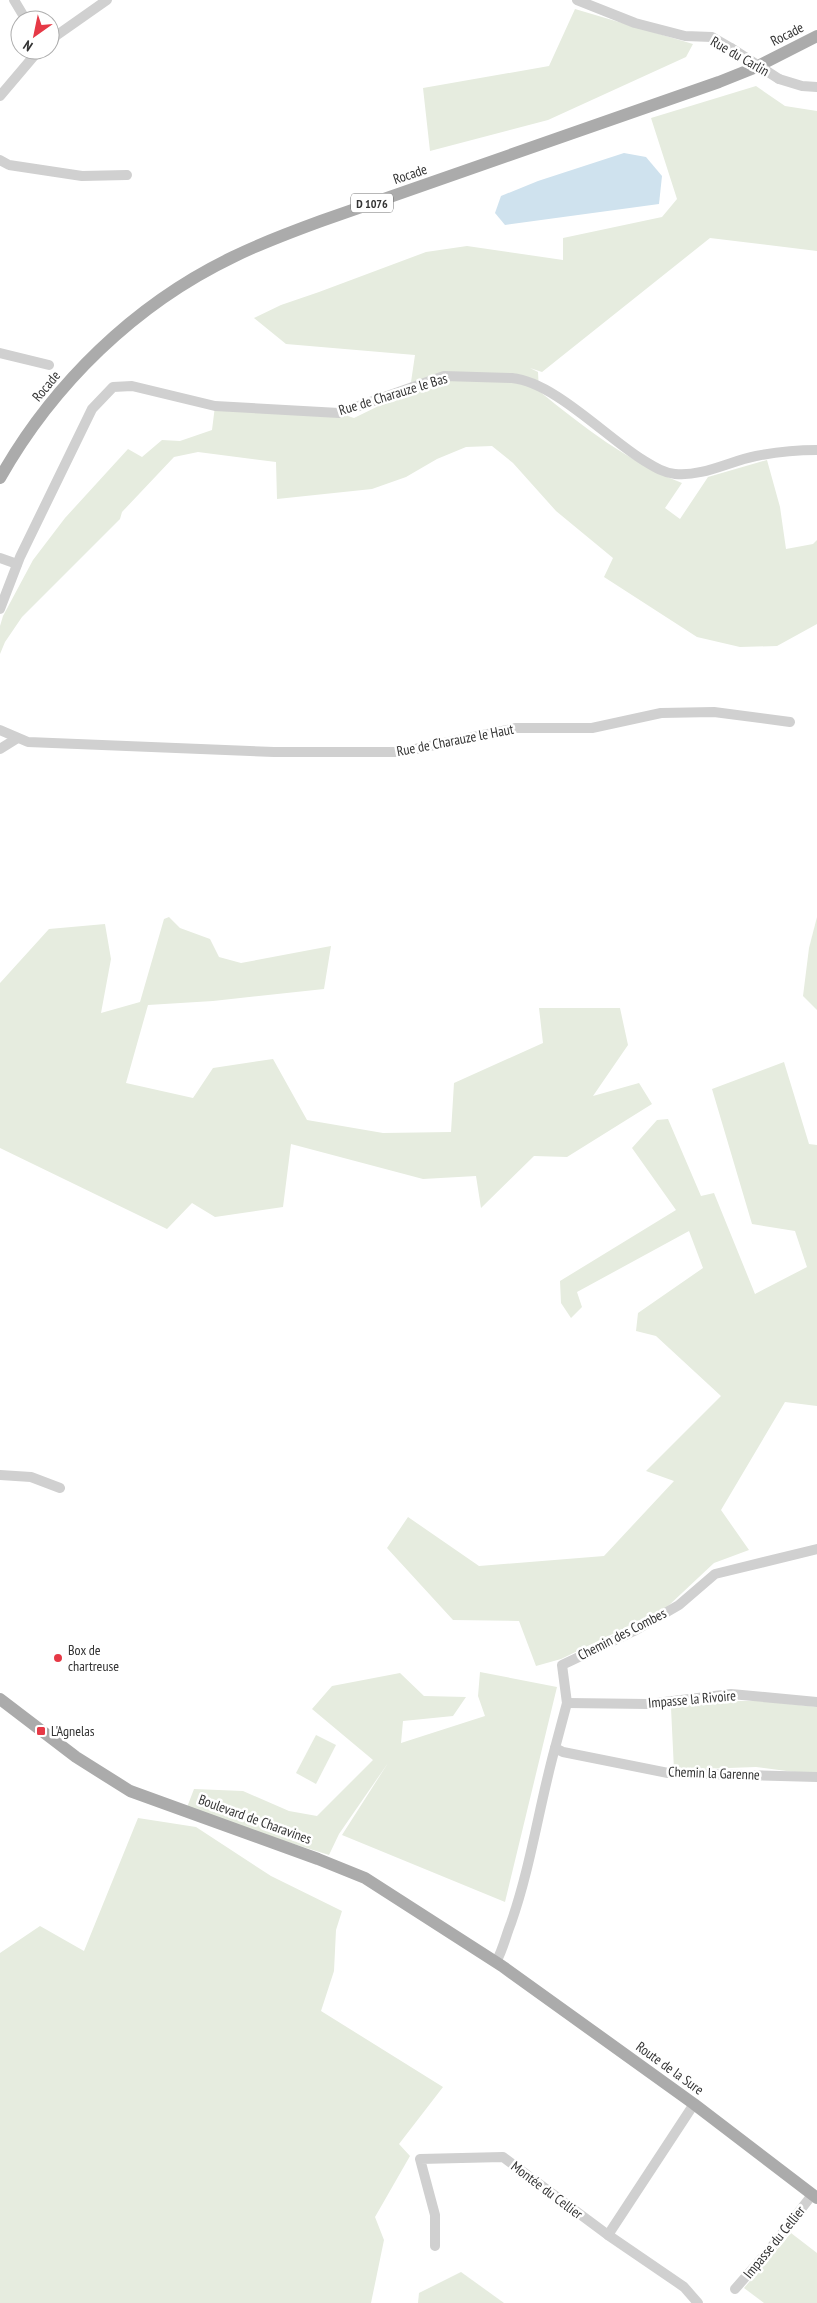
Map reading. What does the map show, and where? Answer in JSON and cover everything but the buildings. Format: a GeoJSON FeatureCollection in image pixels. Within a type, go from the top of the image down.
{"type":"FeatureCollection","features":[{"type":"Feature","properties":{"kind":"main road","name":"Rocade"},"geometry":{"type":"LineString","coordinates":[[0,478],[44,411],[98,351],[146,310],[205,272],[233,257],[303,228],[719,82],[754,68],[817,36]]}},
{"type":"Feature","properties":{"kind":"main road","name":"Boulevard de Charavines"},"geometry":{"type":"LineString","coordinates":[[0,1699],[76,1757],[130,1791],[351,1871],[499,1964]]}},
{"type":"Feature","properties":{"kind":"main road","name":"Route de la Sure"},"geometry":{"type":"LineString","coordinates":[[499,1964],[694,2104],[815,2196]]}},
{"type":"Feature","properties":{"kind":"street"},"geometry":{"type":"LineString","coordinates":[[60,33],[107,0]]}},
{"type":"Feature","properties":{"kind":"street","name":"Rue du Carlin"},"geometry":{"type":"LineString","coordinates":[[577,0],[635,23],[685,36],[712,37],[779,79],[802,86],[817,87]]}},
{"type":"Feature","properties":{"kind":"street"},"geometry":{"type":"LineString","coordinates":[[0,96],[31,60]]}},
{"type":"Feature","properties":{"kind":"street"},"geometry":{"type":"LineString","coordinates":[[0,160],[9,165],[82,176],[127,175]]}},
{"type":"Feature","properties":{"kind":"street"},"geometry":{"type":"LineString","coordinates":[[0,353],[49,365]]}},
{"type":"Feature","properties":{"kind":"street","name":"Rue de Charauze le Bas"},"geometry":{"type":"LineString","coordinates":[[17,564],[92,409],[113,387],[132,386],[215,406],[339,413],[444,376],[512,378],[520,379],[543,389],[593,421],[627,450],[660,470],[675,474],[704,471],[756,456],[799,450],[817,450]]}},
{"type":"Feature","properties":{"kind":"street"},"geometry":{"type":"LineString","coordinates":[[0,558],[17,564],[0,609]]}},
{"type":"Feature","properties":{"kind":"street","name":"Rue de Charauze le Haut"},"geometry":{"type":"LineString","coordinates":[[0,730],[28,742],[274,752],[401,752],[516,728],[592,728],[661,713],[714,712],[790,722]]}},
{"type":"Feature","properties":{"kind":"street"},"geometry":{"type":"LineString","coordinates":[[0,749],[16,738]]}},
{"type":"Feature","properties":{"kind":"street"},"geometry":{"type":"LineString","coordinates":[[0,1475],[31,1477],[60,1488]]}},
{"type":"Feature","properties":{"kind":"street","name":"Chemin des Combes"},"geometry":{"type":"LineString","coordinates":[[567,1703],[562,1665],[636,1630],[679,1604],[715,1574],[817,1549]]}},
{"type":"Feature","properties":{"kind":"street","name":"Impasse la Rivoire"},"geometry":{"type":"LineString","coordinates":[[567,1703],[648,1704],[730,1694],[817,1702]]}},
{"type":"Feature","properties":{"kind":"street"},"geometry":{"type":"LineString","coordinates":[[499,1964],[535,1838],[546,1780],[567,1703]]}},
{"type":"Feature","properties":{"kind":"street","name":"Chemin la Garenne"},"geometry":{"type":"LineString","coordinates":[[555,1748],[563,1752],[668,1773],[817,1777]]}},
{"type":"Feature","properties":{"kind":"street"},"geometry":{"type":"LineString","coordinates":[[608,2235],[694,2104]]}},
{"type":"Feature","properties":{"kind":"street","name":"Montée du Cellier"},"geometry":{"type":"LineString","coordinates":[[435,2246],[434,2215],[420,2159],[503,2157],[608,2235],[684,2287],[698,2303]]}},
{"type":"Feature","properties":{"kind":"street","name":"Impasse du Cellier"},"geometry":{"type":"LineString","coordinates":[[735,2289],[815,2196]]}},
{"type":"Feature","properties":{"kind":"shaded area"},"geometry":{"type":"Polygon","coordinates":[[[575,9],[693,44],[686,57],[548,120],[430,151],[423,88],[549,66],[575,9]]]}},
{"type":"Feature","properties":{"kind":"shaded area"},"geometry":{"type":"Polygon","coordinates":[[[756,86],[785,106],[817,111],[817,251],[710,238],[542,372],[530,368],[538,372],[539,391],[572,417],[625,454],[682,483],[665,508],[680,519],[708,477],[767,460],[780,507],[786,549],[813,544],[817,540],[817,624],[777,646],[740,647],[697,637],[604,577],[613,558],[556,511],[513,463],[492,446],[466,447],[437,459],[406,477],[372,489],[277,499],[276,462],[198,452],[174,457],[122,512],[120,519],[22,617],[5,642],[0,654],[0,626],[3,616],[33,560],[65,518],[128,449],[142,457],[162,440],[180,441],[212,430],[215,406],[339,413],[354,418],[397,397],[411,382],[415,355],[286,344],[254,318],[281,305],[426,252],[467,246],[563,260],[563,238],[662,217],[677,199],[651,118],[756,86]]]}},
{"type":"Feature","properties":{"kind":"shaded area"},"geometry":{"type":"Polygon","coordinates":[[[169,917],[180,928],[210,939],[219,957],[241,963],[331,946],[324,989],[213,1001],[148,1005],[126,1083],[193,1098],[213,1068],[273,1059],[307,1120],[383,1133],[451,1132],[454,1083],[543,1043],[539,1008],[620,1008],[628,1045],[593,1096],[639,1083],[652,1104],[567,1157],[534,1156],[481,1208],[476,1176],[423,1179],[291,1144],[283,1207],[215,1217],[192,1203],[167,1229],[0,1148],[0,983],[49,929],[105,924],[111,959],[101,1013],[140,1002],[164,919],[169,917]]]}},
{"type":"Feature","properties":{"kind":"shaded area"},"geometry":{"type":"Polygon","coordinates":[[[817,917],[817,1010],[803,996],[809,948],[817,917]]]}},
{"type":"Feature","properties":{"kind":"shaded area"},"geometry":{"type":"Polygon","coordinates":[[[784,1062],[809,1144],[817,1145],[817,1406],[785,1402],[721,1510],[749,1550],[714,1563],[666,1608],[561,1659],[536,1666],[519,1621],[453,1620],[387,1548],[408,1517],[479,1566],[604,1556],[674,1481],[646,1471],[721,1396],[656,1336],[636,1331],[638,1313],[703,1268],[689,1231],[577,1292],[582,1307],[571,1318],[561,1303],[560,1281],[676,1210],[632,1148],[657,1120],[668,1119],[701,1196],[714,1193],[755,1294],[807,1267],[795,1231],[752,1224],[712,1089],[784,1062]]]}},
{"type":"Feature","properties":{"kind":"shaded area"},"geometry":{"type":"Polygon","coordinates":[[[480,1672],[557,1687],[505,1902],[342,1835],[388,1763],[339,1834],[329,1855],[186,1810],[194,1789],[243,1791],[289,1811],[317,1816],[373,1760],[312,1709],[332,1686],[400,1673],[424,1696],[466,1697],[453,1716],[403,1721],[401,1743],[485,1716],[478,1696],[480,1672]]]}},
{"type":"Feature","properties":{"kind":"shaded area"},"geometry":{"type":"Polygon","coordinates":[[[715,1701],[762,1701],[817,1707],[817,1775],[756,1767],[674,1770],[671,1708],[715,1701]]]}},
{"type":"Feature","properties":{"kind":"shaded area"},"geometry":{"type":"Polygon","coordinates":[[[316,1735],[336,1745],[316,1784],[296,1773],[316,1735]]]}},
{"type":"Feature","properties":{"kind":"shaded area"},"geometry":{"type":"Polygon","coordinates":[[[138,1818],[196,1827],[271,1876],[342,1911],[336,1930],[334,1971],[321,2011],[443,2087],[399,2144],[410,2156],[375,2217],[384,2240],[371,2303],[0,2303],[0,1953],[40,1926],[84,1951],[138,1818]]]}},
{"type":"Feature","properties":{"kind":"shaded area"},"geometry":{"type":"Polygon","coordinates":[[[791,2233],[817,2253],[817,2303],[764,2303],[744,2288],[791,2233]]]}},
{"type":"Feature","properties":{"kind":"shaded area"},"geometry":{"type":"Polygon","coordinates":[[[461,2272],[504,2303],[418,2303],[419,2293],[461,2272]]]}},
{"type":"Feature","properties":{"kind":"water"},"geometry":{"type":"Polygon","coordinates":[[[624,153],[646,157],[662,176],[659,204],[505,225],[495,213],[501,196],[538,181],[624,153]]]}},
{"type":"Feature","properties":{"kind":"place","name":"Box de chartreuse"},"geometry":{"type":"Point","coordinates":[58,1658]}},
{"type":"Feature","properties":{"kind":"place","name":"L'Agnelas"},"geometry":{"type":"Point","coordinates":[41,1731]}}]}
